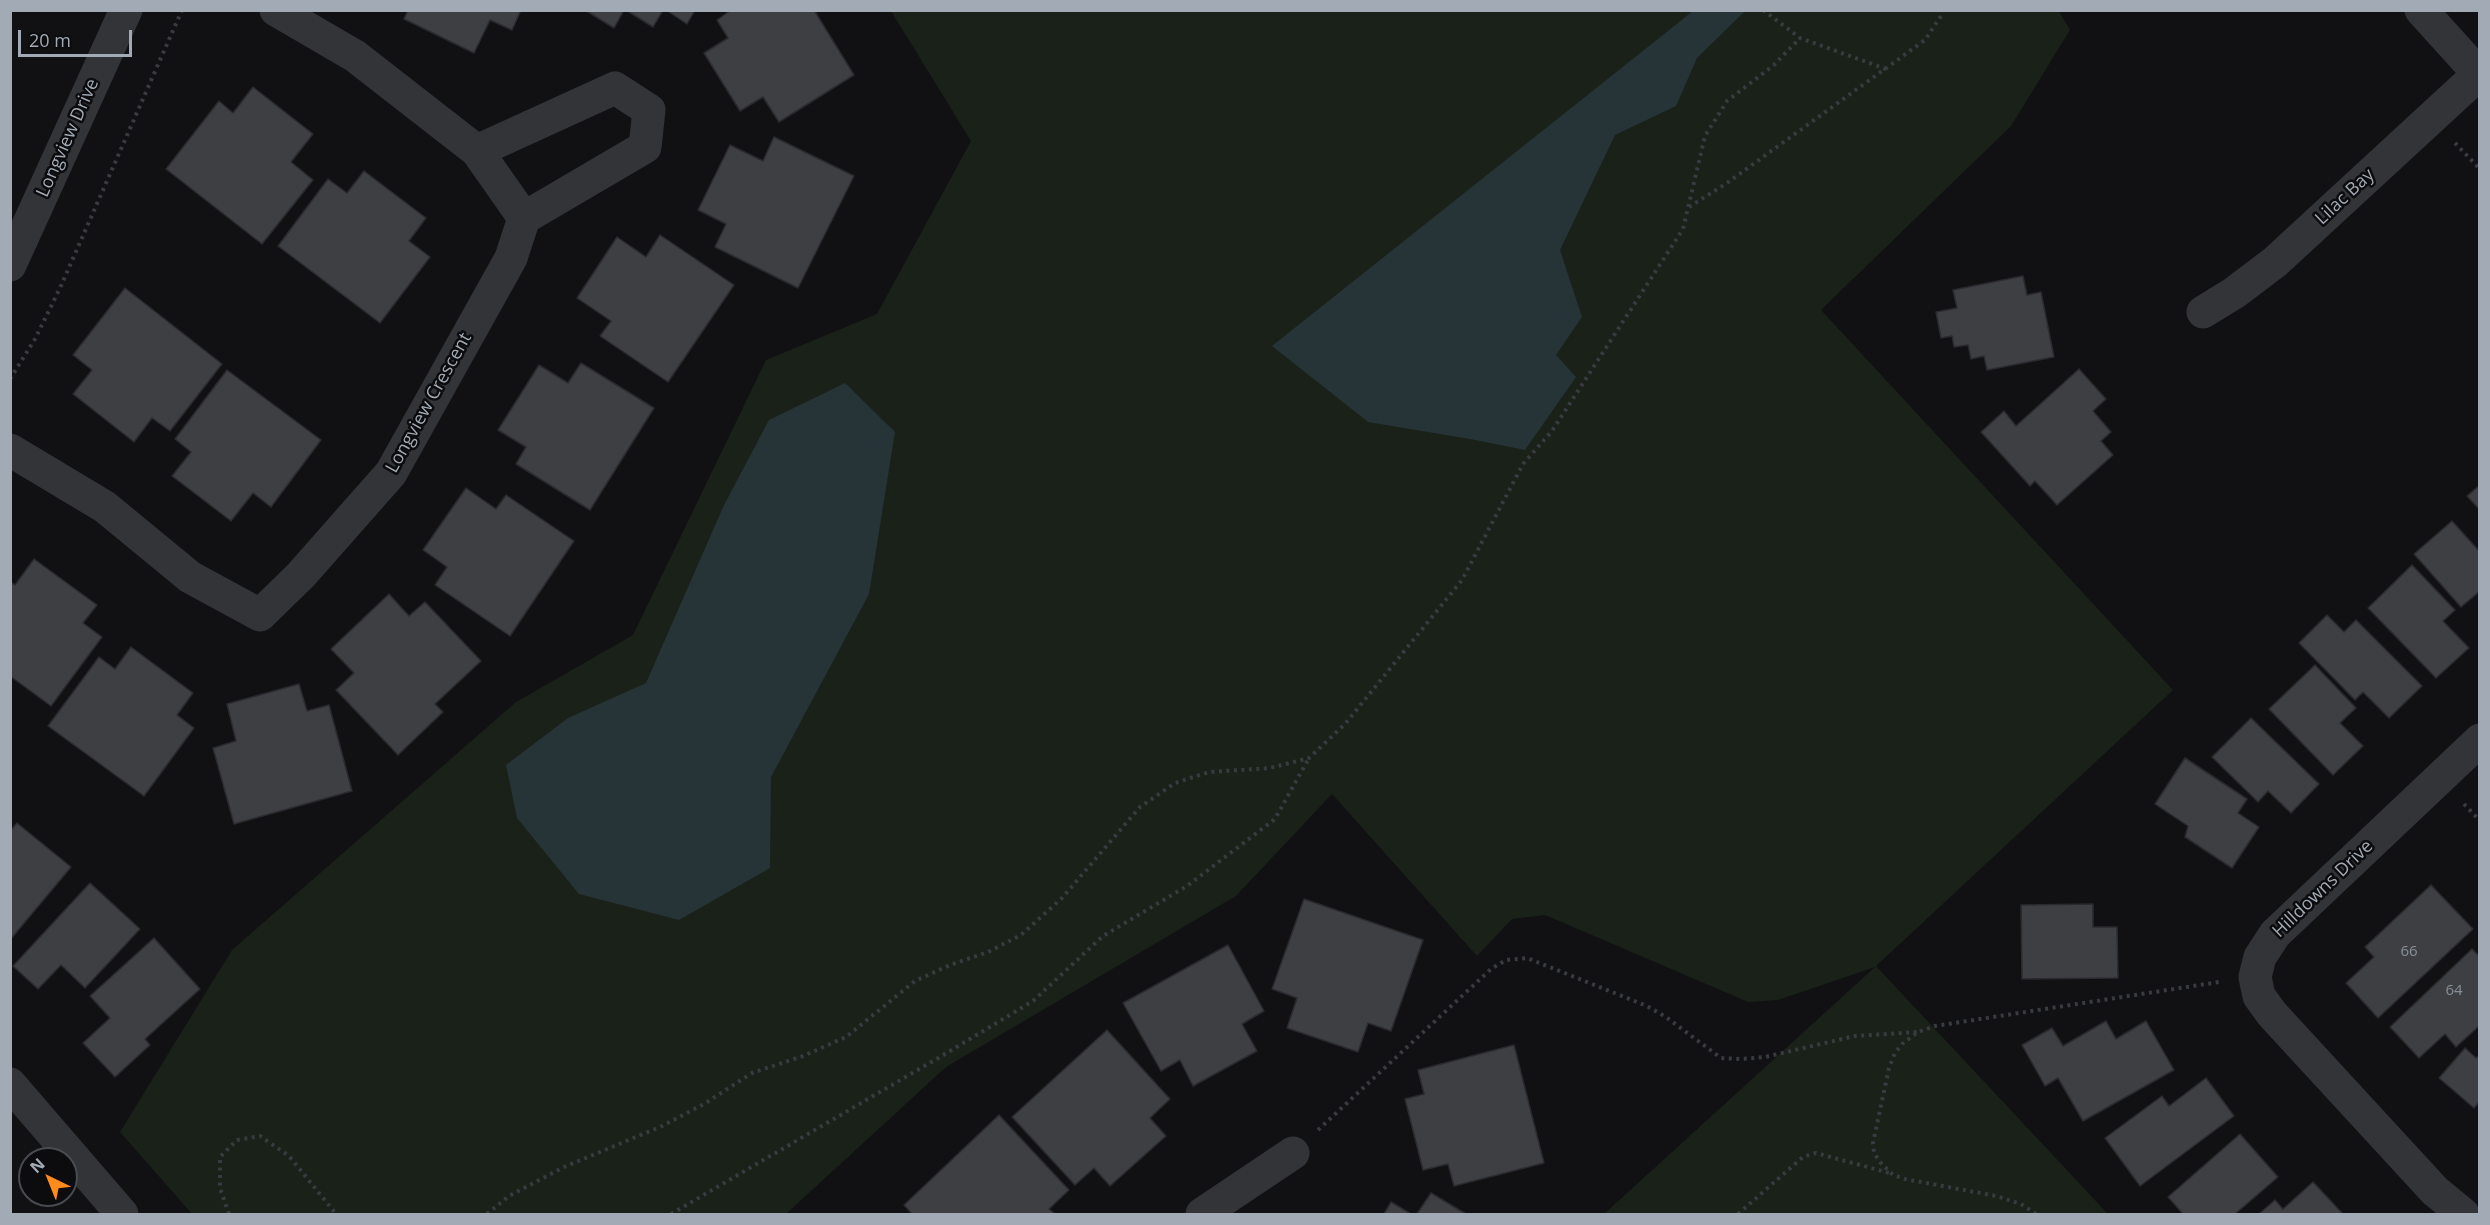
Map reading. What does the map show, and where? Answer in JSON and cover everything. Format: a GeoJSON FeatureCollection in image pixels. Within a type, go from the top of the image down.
{"type":"FeatureCollection","features":[{"type":"Feature","properties":{"kind":"street","name":"Longview Drive"},"geometry":{"type":"LineString","coordinates":[[10,265],[126,10]]}},
{"type":"Feature","properties":{"kind":"street"},"geometry":{"type":"LineString","coordinates":[[276,10],[355,56],[477,151],[524,218],[645,147],[649,110],[615,88],[477,151]]}},
{"type":"Feature","properties":{"kind":"street","name":"Lilac Bay"},"geometry":{"type":"LineString","coordinates":[[2203,312],[2234,293],[2275,262],[2479,73],[2421,10]]}},
{"type":"Feature","properties":{"kind":"street","name":"Longview Crescent"},"geometry":{"type":"LineString","coordinates":[[10,450],[105,507],[190,576],[260,615],[301,575],[392,473],[511,258],[524,218]]}},
{"type":"Feature","properties":{"kind":"street","name":"Hilldowns Drive"},"geometry":{"type":"LineString","coordinates":[[2255,977],[2260,957],[2275,934],[2480,740]]}},
{"type":"Feature","properties":{"kind":"street"},"geometry":{"type":"LineString","coordinates":[[2255,977],[2259,996],[2272,1014],[2435,1191],[2463,1215]]}},
{"type":"Feature","properties":{"kind":"street"},"geometry":{"type":"LineString","coordinates":[[10,1084],[122,1215]]}},
{"type":"Feature","properties":{"kind":"street"},"geometry":{"type":"LineString","coordinates":[[1202,1215],[1293,1153]]}},
{"type":"Feature","properties":{"kind":"path"},"geometry":{"type":"LineString","coordinates":[[10,379],[35,339],[60,288],[182,10]]}},
{"type":"Feature","properties":{"kind":"path"},"geometry":{"type":"LineString","coordinates":[[1763,10],[1800,38],[1887,69]]}},
{"type":"Feature","properties":{"kind":"path"},"geometry":{"type":"LineString","coordinates":[[1688,207],[1727,183],[1887,69],[1925,40],[1941,16]]}},
{"type":"Feature","properties":{"kind":"path"},"geometry":{"type":"LineString","coordinates":[[671,1215],[1033,1000],[1103,936],[1187,886],[1275,819],[1309,758],[1345,724],[1461,580],[1523,464],[1552,431],[1683,229],[1706,136],[1727,101],[1774,65],[1800,38]]}},
{"type":"Feature","properties":{"kind":"path"},"geometry":{"type":"LineString","coordinates":[[486,1215],[508,1196],[564,1167],[660,1127],[704,1104],[752,1073],[803,1056],[846,1037],[915,981],[950,965],[988,952],[1021,935],[1062,898],[1140,807],[1175,783],[1209,772],[1270,768],[1309,758]]}},
{"type":"Feature","properties":{"kind":"path"},"geometry":{"type":"LineString","coordinates":[[1293,1153],[1491,969],[1506,960],[1527,958],[1647,1006],[1666,1017],[1720,1058],[1741,1059],[1766,1057],[1855,1036],[1918,1032],[1935,1026],[2255,977]]}},
{"type":"Feature","properties":{"kind":"path"},"geometry":{"type":"LineString","coordinates":[[1893,1174],[1874,1153],[1873,1143],[1889,1068],[1895,1053],[1902,1044],[1918,1032]]}},
{"type":"Feature","properties":{"kind":"path"},"geometry":{"type":"LineString","coordinates":[[229,1215],[220,1188],[220,1157],[237,1140],[260,1136],[289,1156],[336,1215]]}},
{"type":"Feature","properties":{"kind":"path"},"geometry":{"type":"LineString","coordinates":[[1738,1215],[1803,1157],[1816,1153],[1921,1183],[1996,1196],[2021,1204],[2036,1215]]}},
{"type":"Feature","properties":{"kind":"shaded area"},"geometry":{"type":"Polygon","coordinates":[[[2058,10],[2070,30],[2011,126],[1821,310],[2173,690],[1876,966],[2108,1214],[1604,1214],[1875,967],[1778,1000],[1748,1002],[1545,915],[1512,919],[1477,956],[1332,794],[1236,896],[946,1067],[786,1214],[192,1214],[120,1132],[232,950],[516,702],[633,635],[766,360],[877,314],[971,141],[891,11],[2058,10]]]}},
{"type":"Feature","properties":{"kind":"shaded area"},"geometry":{"type":"Polygon","coordinates":[[[1693,11],[1745,11],[1697,58],[1676,106],[1615,135],[1560,250],[1582,317],[1556,355],[1576,377],[1525,450],[1368,422],[1272,346],[1693,11]]]}},
{"type":"Feature","properties":{"kind":"shaded area"},"geometry":{"type":"Polygon","coordinates":[[[845,383],[895,432],[869,594],[771,777],[770,868],[679,920],[579,894],[517,818],[506,765],[568,718],[646,683],[724,505],[769,420],[845,383]]]}},
{"type":"Feature","properties":{"kind":"building"},"geometry":{"type":"Polygon","coordinates":[[[408,10],[521,10],[512,30],[490,20],[474,53],[404,19],[408,10]]]}},
{"type":"Feature","properties":{"kind":"building"},"geometry":{"type":"Polygon","coordinates":[[[585,10],[624,10],[614,28],[585,10]]]}},
{"type":"Feature","properties":{"kind":"building"},"geometry":{"type":"Polygon","coordinates":[[[626,10],[663,10],[653,27],[626,10]]]}},
{"type":"Feature","properties":{"kind":"building"},"geometry":{"type":"Polygon","coordinates":[[[666,10],[695,10],[687,24],[666,10]]]}},
{"type":"Feature","properties":{"kind":"building"},"geometry":{"type":"Polygon","coordinates":[[[731,10],[814,10],[854,75],[779,122],[763,97],[740,111],[704,53],[728,38],[717,20],[731,10]]]}},
{"type":"Feature","properties":{"kind":"building"},"geometry":{"type":"Polygon","coordinates":[[[253,87],[313,134],[291,162],[313,180],[262,244],[166,169],[219,101],[233,113],[253,87]]]}},
{"type":"Feature","properties":{"kind":"building"},"geometry":{"type":"Polygon","coordinates":[[[774,137],[854,176],[798,288],[715,247],[726,224],[698,210],[730,145],[763,161],[774,137]]]}},
{"type":"Feature","properties":{"kind":"building"},"geometry":{"type":"Polygon","coordinates":[[[364,171],[426,218],[409,241],[430,257],[380,323],[278,246],[328,179],[347,193],[364,171]]]}},
{"type":"Feature","properties":{"kind":"building"},"geometry":{"type":"Polygon","coordinates":[[[660,235],[734,285],[668,382],[600,336],[611,321],[577,298],[617,237],[646,257],[660,235]]]}},
{"type":"Feature","properties":{"kind":"building"},"geometry":{"type":"Polygon","coordinates":[[[2023,276],[2027,295],[2041,292],[2054,357],[1987,370],[1984,356],[1971,359],[1968,345],[1954,347],[1952,336],[1941,338],[1936,312],[1957,308],[1953,290],[2023,276]]]}},
{"type":"Feature","properties":{"kind":"building"},"geometry":{"type":"Polygon","coordinates":[[[125,288],[222,364],[170,431],[152,418],[134,442],[73,394],[92,370],[73,355],[125,288]]]}},
{"type":"Feature","properties":{"kind":"building"},"geometry":{"type":"Polygon","coordinates":[[[581,363],[654,408],[590,510],[516,464],[526,447],[498,430],[539,365],[568,383],[581,363]]]}},
{"type":"Feature","properties":{"kind":"building"},"geometry":{"type":"Polygon","coordinates":[[[2079,369],[2106,399],[2093,411],[2111,432],[2101,441],[2113,455],[2057,505],[2035,481],[2030,486],[1981,432],[2004,411],[2016,426],[2079,369]]]}},
{"type":"Feature","properties":{"kind":"building"},"geometry":{"type":"Polygon","coordinates":[[[227,370],[321,440],[271,507],[253,493],[231,521],[172,476],[191,452],[175,439],[227,370]]]}},
{"type":"Feature","properties":{"kind":"building"},"geometry":{"type":"Polygon","coordinates":[[[2480,485],[2480,510],[2467,496],[2480,485]]]}},
{"type":"Feature","properties":{"kind":"building"},"geometry":{"type":"Polygon","coordinates":[[[466,488],[496,509],[506,495],[574,541],[510,636],[435,585],[447,567],[423,550],[466,488]]]}},
{"type":"Feature","properties":{"kind":"building"},"geometry":{"type":"Polygon","coordinates":[[[2452,521],[2480,552],[2480,591],[2461,607],[2414,554],[2452,521]]]}},
{"type":"Feature","properties":{"kind":"building"},"geometry":{"type":"Polygon","coordinates":[[[34,559],[97,605],[83,623],[102,637],[51,706],[10,676],[10,582],[15,585],[34,559]]]}},
{"type":"Feature","properties":{"kind":"building"},"geometry":{"type":"Polygon","coordinates":[[[2412,565],[2455,610],[2443,621],[2469,648],[2436,678],[2368,608],[2412,565]]]}},
{"type":"Feature","properties":{"kind":"building"},"geometry":{"type":"Polygon","coordinates":[[[389,594],[409,616],[425,602],[481,661],[435,704],[443,712],[398,755],[336,690],[354,673],[331,649],[389,594]]]}},
{"type":"Feature","properties":{"kind":"building"},"geometry":{"type":"Polygon","coordinates":[[[2327,615],[2344,632],[2356,620],[2422,686],[2389,718],[2363,692],[2355,700],[2299,643],[2327,615]]]}},
{"type":"Feature","properties":{"kind":"building"},"geometry":{"type":"Polygon","coordinates":[[[131,647],[193,693],[177,715],[194,728],[144,796],[48,726],[99,657],[115,669],[131,647]]]}},
{"type":"Feature","properties":{"kind":"building"},"geometry":{"type":"Polygon","coordinates":[[[2315,665],[2356,708],[2340,723],[2363,746],[2333,775],[2269,709],[2315,665]]]}},
{"type":"Feature","properties":{"kind":"building"},"geometry":{"type":"Polygon","coordinates":[[[299,684],[307,711],[329,705],[352,791],[234,824],[213,748],[236,741],[227,704],[299,684]]]}},
{"type":"Feature","properties":{"kind":"building"},"geometry":{"type":"Polygon","coordinates":[[[2251,718],[2319,784],[2291,813],[2268,791],[2258,802],[2212,757],[2251,718]]]}},
{"type":"Feature","properties":{"kind":"building"},"geometry":{"type":"Polygon","coordinates":[[[2185,758],[2247,799],[2238,813],[2259,827],[2232,868],[2185,837],[2188,826],[2155,804],[2185,758]]]}},
{"type":"Feature","properties":{"kind":"building"},"geometry":{"type":"Polygon","coordinates":[[[17,823],[71,867],[10,940],[10,831],[17,823]]]}},
{"type":"Feature","properties":{"kind":"building"},"geometry":{"type":"Polygon","coordinates":[[[90,883],[140,929],[85,988],[61,965],[38,989],[13,966],[90,883]]]}},
{"type":"Feature","properties":{"kind":"building"},"geometry":{"type":"Polygon","coordinates":[[[2431,885],[2473,929],[2378,1018],[2346,983],[2374,957],[2365,947],[2431,885]]]}},
{"type":"Feature","properties":{"kind":"building"},"geometry":{"type":"Polygon","coordinates":[[[1304,899],[1423,940],[1391,1031],[1368,1023],[1358,1052],[1287,1028],[1297,998],[1272,989],[1304,899]]]}},
{"type":"Feature","properties":{"kind":"building"},"geometry":{"type":"Polygon","coordinates":[[[2093,904],[2093,927],[2117,927],[2118,978],[2022,979],[2021,905],[2093,904]]]}},
{"type":"Feature","properties":{"kind":"building"},"geometry":{"type":"Polygon","coordinates":[[[154,938],[200,989],[145,1039],[150,1045],[115,1077],[83,1043],[110,1018],[90,996],[154,938]]]}},
{"type":"Feature","properties":{"kind":"building"},"geometry":{"type":"Polygon","coordinates":[[[1228,945],[1264,1011],[1242,1024],[1257,1051],[1193,1086],[1180,1060],[1161,1071],[1123,1003],[1228,945]]]}},
{"type":"Feature","properties":{"kind":"building"},"geometry":{"type":"Polygon","coordinates":[[[2472,949],[2480,957],[2480,1025],[2456,1047],[2445,1034],[2419,1058],[2390,1027],[2472,949]]]}},
{"type":"Feature","properties":{"kind":"building"},"geometry":{"type":"Polygon","coordinates":[[[2106,1021],[2116,1039],[2146,1021],[2174,1070],[2083,1121],[2058,1078],[2045,1086],[2022,1045],[2052,1028],[2063,1046],[2106,1021]]]}},
{"type":"Feature","properties":{"kind":"building"},"geometry":{"type":"Polygon","coordinates":[[[1107,1030],[1170,1099],[1150,1118],[1166,1136],[1110,1186],[1094,1168],[1075,1185],[1012,1117],[1107,1030]]]}},
{"type":"Feature","properties":{"kind":"building"},"geometry":{"type":"Polygon","coordinates":[[[1514,1045],[1544,1163],[1454,1186],[1448,1164],[1423,1170],[1405,1099],[1424,1094],[1418,1070],[1514,1045]]]}},
{"type":"Feature","properties":{"kind":"building"},"geometry":{"type":"Polygon","coordinates":[[[2465,1048],[2476,1058],[2480,1055],[2480,1101],[2474,1108],[2439,1078],[2465,1048]]]}},
{"type":"Feature","properties":{"kind":"building"},"geometry":{"type":"Polygon","coordinates":[[[2206,1078],[2234,1116],[2140,1186],[2105,1138],[2162,1096],[2169,1106],[2206,1078]]]}},
{"type":"Feature","properties":{"kind":"building"},"geometry":{"type":"Polygon","coordinates":[[[999,1115],[1069,1190],[1049,1209],[1055,1214],[912,1214],[904,1205],[999,1115]]]}},
{"type":"Feature","properties":{"kind":"building"},"geometry":{"type":"Polygon","coordinates":[[[2240,1134],[2278,1177],[2235,1214],[2183,1214],[2168,1197],[2240,1134]]]}},
{"type":"Feature","properties":{"kind":"building"},"geometry":{"type":"Polygon","coordinates":[[[2313,1182],[2343,1214],[2259,1214],[2275,1200],[2283,1209],[2313,1182]]]}},
{"type":"Feature","properties":{"kind":"building"},"geometry":{"type":"Polygon","coordinates":[[[1431,1193],[1466,1214],[1417,1214],[1431,1193]]]}},
{"type":"Feature","properties":{"kind":"building"},"geometry":{"type":"Polygon","coordinates":[[[1391,1202],[1411,1214],[1384,1214],[1391,1202]]]}}]}
